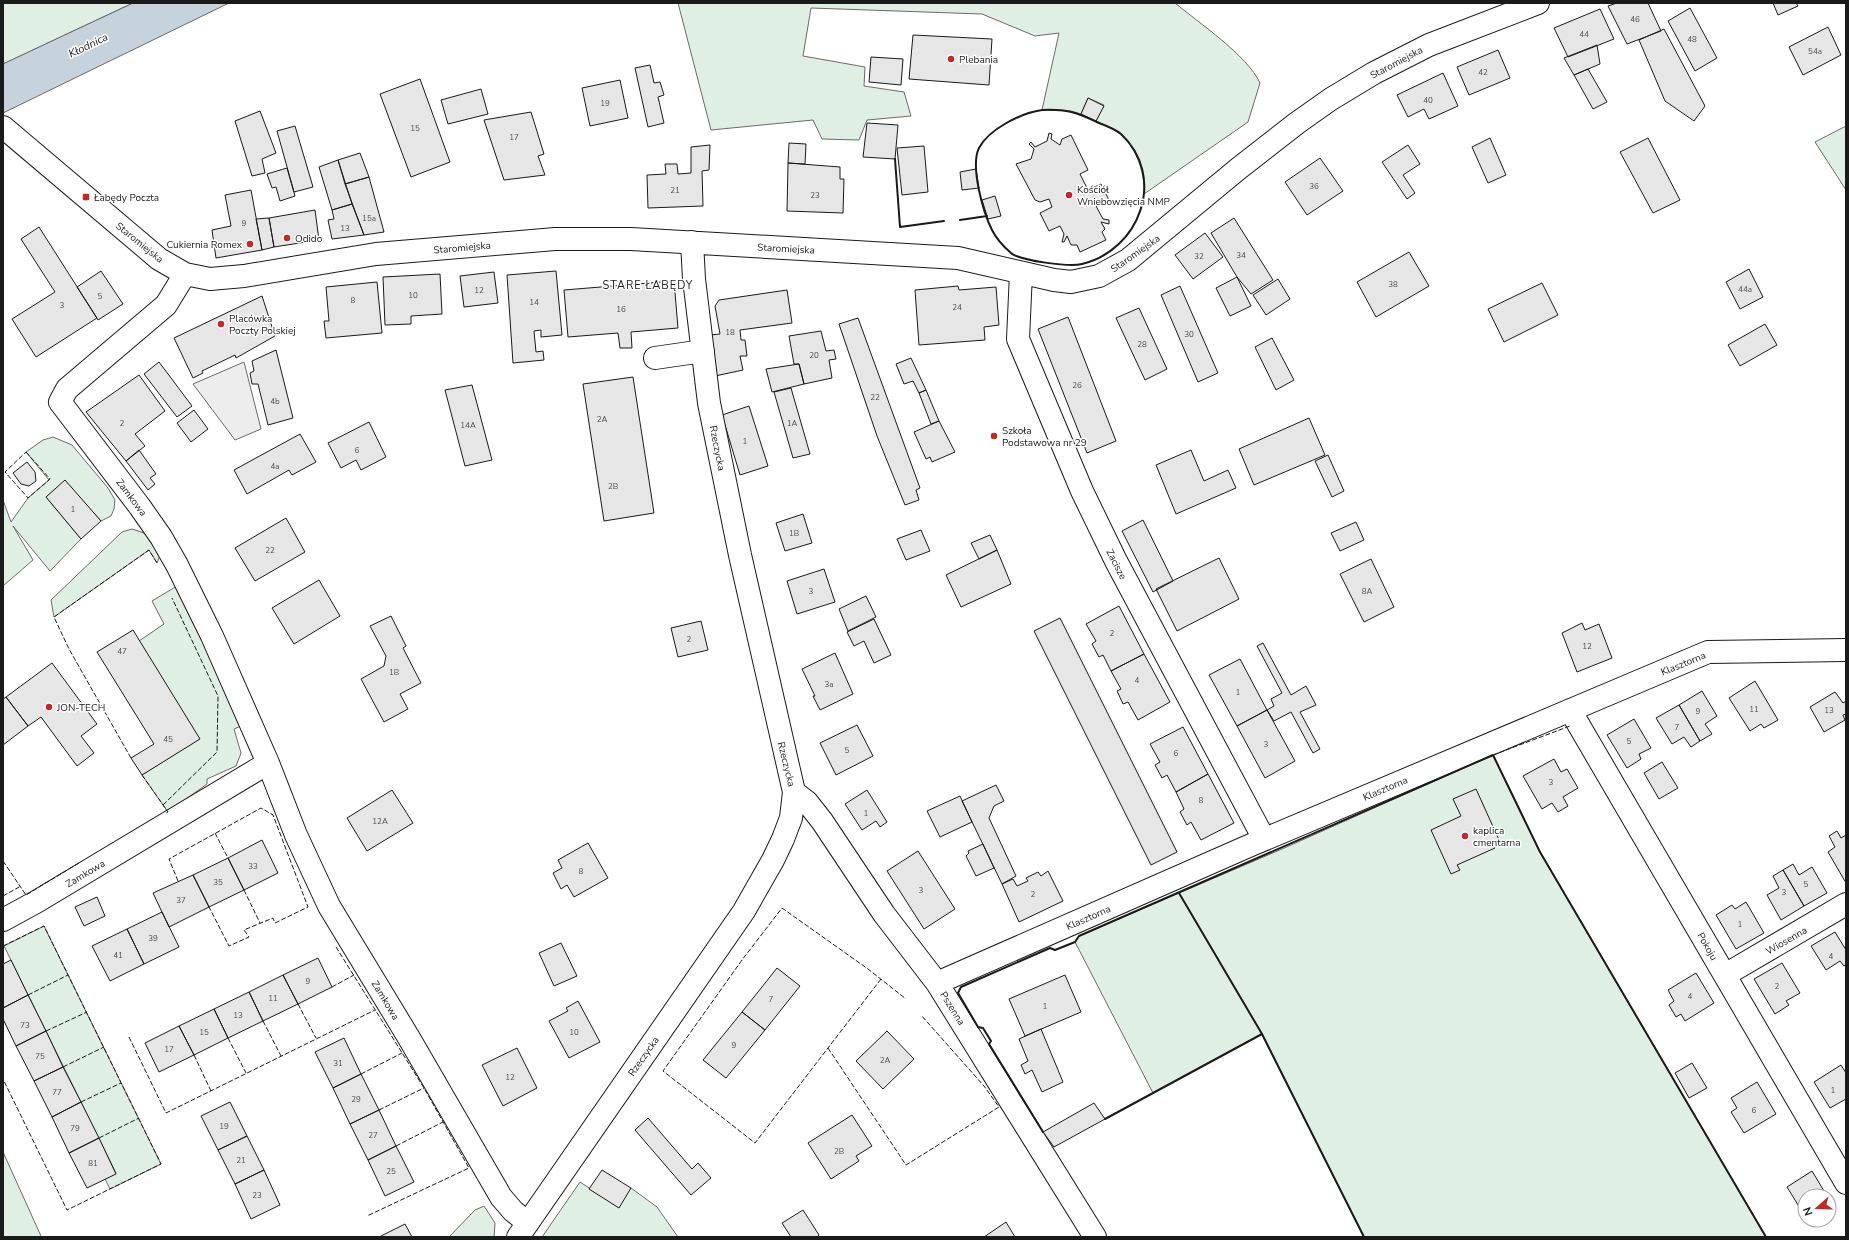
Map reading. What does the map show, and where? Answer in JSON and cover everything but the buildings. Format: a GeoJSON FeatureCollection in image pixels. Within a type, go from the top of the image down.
{"type":"FeatureCollection","features":[{"type":"Feature","properties":{"kind":"street","name":"Staromiejska"},"geometry":{"type":"LineString","coordinates":[[3,127],[159,259],[185,274],[210,279],[244,276],[376,254],[555,239],[631,239],[958,258],[1021,273],[1071,282],[1089,279],[1110,271],[1144,248],[1297,123],[1331,99],[1374,73],[1429,45],[1538,3]]}},
{"type":"Feature","properties":{"kind":"street","name":"Rzeczycka"},"geometry":{"type":"LineString","coordinates":[[523,1230],[744,911],[773,860],[783,839],[790,818],[794,792],[740,555],[709,403],[692,242]]}},
{"type":"Feature","properties":{"kind":"street","name":"Zacisze"},"geometry":{"type":"LineString","coordinates":[[1021,273],[1018,339],[1082,491],[1116,562],[1264,839]]}},
{"type":"Feature","properties":{"kind":"street","name":"Zamkowa"},"geometry":{"type":"LineString","coordinates":[[185,274],[166,305],[67,390],[60,402],[161,537],[212,636],[268,763],[296,835],[329,906],[501,1197],[513,1211],[523,1230]]}},
{"type":"Feature","properties":{"kind":"street"},"geometry":{"type":"LineString","coordinates":[[655,358],[703,352]]}},
{"type":"Feature","properties":{"kind":"street","name":"Klasztorna"},"geometry":{"type":"LineString","coordinates":[[937,983],[1264,839],[1708,652],[1846,650]]}},
{"type":"Feature","properties":{"kind":"street","name":"Pokoju"},"geometry":{"type":"LineString","coordinates":[[1570,710],[1846,1183]]}},
{"type":"Feature","properties":{"kind":"street","name":"Zamkowa"},"geometry":{"type":"LineString","coordinates":[[3,920],[36,902],[268,763]]}},
{"type":"Feature","properties":{"kind":"street","name":"Pszenna"},"geometry":{"type":"LineString","coordinates":[[794,792],[807,802],[822,821],[884,914],[937,983],[1096,1237]]}},
{"type":"Feature","properties":{"kind":"street","name":"Wiosenna"},"geometry":{"type":"LineString","coordinates":[[1725,975],[1846,904]]}},
{"type":"Feature","properties":{"kind":"green space"},"geometry":{"type":"Polygon","coordinates":[[[3,3],[133,3],[3,64],[3,3]]]}},
{"type":"Feature","properties":{"kind":"green space"},"geometry":{"type":"Polygon","coordinates":[[[678,3],[1175,3],[1234,51],[1254,72],[1260,83],[1248,122],[1144,194],[1141,167],[1138,158],[1129,143],[1123,136],[1114,130],[1096,121],[1104,105],[1088,98],[1081,114],[1071,111],[1042,110],[1059,33],[1035,36],[982,14],[811,8],[803,56],[865,67],[864,86],[904,92],[911,116],[867,120],[859,140],[822,139],[813,120],[711,130],[678,3]]]}},
{"type":"Feature","properties":{"kind":"green space"},"geometry":{"type":"Polygon","coordinates":[[[1846,126],[1846,190],[1815,142],[1846,126]]]}},
{"type":"Feature","properties":{"kind":"green space"},"geometry":{"type":"Polygon","coordinates":[[[53,437],[72,445],[108,488],[115,500],[114,509],[111,516],[101,521],[65,481],[46,497],[81,539],[50,571],[13,526],[33,560],[3,586],[3,500],[11,522],[28,498],[49,480],[26,452],[43,440],[53,437]]]}},
{"type":"Feature","properties":{"kind":"green space"},"geometry":{"type":"Polygon","coordinates":[[[132,529],[147,534],[161,553],[157,563],[149,550],[54,617],[51,600],[122,532],[132,529]]]}},
{"type":"Feature","properties":{"kind":"green space"},"geometry":{"type":"Polygon","coordinates":[[[177,586],[188,605],[241,726],[234,729],[241,753],[236,766],[207,779],[207,784],[168,812],[142,775],[199,739],[139,641],[164,624],[152,601],[177,586]]]}},
{"type":"Feature","properties":{"kind":"green space"},"geometry":{"type":"Polygon","coordinates":[[[1493,755],[1540,852],[1766,1237],[1364,1237],[1262,1034],[1153,1093],[1075,942],[1079,936],[1282,849],[1493,755]]]}},
{"type":"Feature","properties":{"kind":"green space"},"geometry":{"type":"Polygon","coordinates":[[[44,926],[161,1164],[110,1189],[105,1179],[116,1173],[4,946],[44,926]]]}},
{"type":"Feature","properties":{"kind":"green space"},"geometry":{"type":"Polygon","coordinates":[[[3,1152],[41,1236],[41,1237],[3,1237],[3,1152]]]}},
{"type":"Feature","properties":{"kind":"green space"},"geometry":{"type":"Polygon","coordinates":[[[580,1182],[618,1207],[631,1188],[657,1207],[678,1237],[542,1237],[580,1182]]]}},
{"type":"Feature","properties":{"kind":"green space"},"geometry":{"type":"Polygon","coordinates":[[[484,1206],[495,1223],[494,1237],[449,1237],[475,1210],[484,1206]]]}},
{"type":"Feature","properties":{"kind":"shaded area"},"geometry":{"type":"Polygon","coordinates":[[[244,362],[261,429],[235,440],[193,384],[244,362]]]}},
{"type":"Feature","properties":{"kind":"water","name":"Kłodnica"},"geometry":{"type":"Polygon","coordinates":[[[133,3],[229,3],[3,113],[3,64],[133,3]]]}},
{"type":"Feature","properties":{"kind":"fence"},"geometry":{"type":"LineString","coordinates":[[26,452],[50,479],[28,498],[5,472],[26,452]]}},
{"type":"Feature","properties":{"kind":"fence"},"geometry":{"type":"LineString","coordinates":[[131,758],[69,649],[54,617],[149,550],[157,563]]}},
{"type":"Feature","properties":{"kind":"fence"},"geometry":{"type":"LineString","coordinates":[[163,805],[217,752],[218,696],[172,598]]}},
{"type":"Feature","properties":{"kind":"fence"},"geometry":{"type":"LineString","coordinates":[[1493,755],[1570,726]]}},
{"type":"Feature","properties":{"kind":"fence"},"geometry":{"type":"LineString","coordinates":[[142,775],[168,812],[166,813]]}},
{"type":"Feature","properties":{"kind":"fence"},"geometry":{"type":"LineString","coordinates":[[178,881],[169,859],[261,808],[273,815],[308,907],[275,923],[273,918],[244,930],[249,937],[229,946],[209,907]]}},
{"type":"Feature","properties":{"kind":"fence"},"geometry":{"type":"LineString","coordinates":[[215,833],[228,858]]}},
{"type":"Feature","properties":{"kind":"fence"},"geometry":{"type":"LineString","coordinates":[[3,861],[26,895],[79,863]]}},
{"type":"Feature","properties":{"kind":"fence"},"geometry":{"type":"LineString","coordinates":[[3,896],[21,886]]}},
{"type":"Feature","properties":{"kind":"fence"},"geometry":{"type":"LineString","coordinates":[[244,890],[260,923]]}},
{"type":"Feature","properties":{"kind":"fence"},"geometry":{"type":"LineString","coordinates":[[881,979],[755,1143],[663,1071],[742,960],[782,908],[868,969],[906,999]]}},
{"type":"Feature","properties":{"kind":"fence"},"geometry":{"type":"LineString","coordinates":[[3,946],[44,926],[161,1164],[67,1210],[3,1079]]}},
{"type":"Feature","properties":{"kind":"fence"},"geometry":{"type":"LineString","coordinates":[[336,947],[424,1088],[469,1168],[367,1216]]}},
{"type":"Feature","properties":{"kind":"fence"},"geometry":{"type":"LineString","coordinates":[[28,995],[68,975]]}},
{"type":"Feature","properties":{"kind":"fence"},"geometry":{"type":"LineString","coordinates":[[332,987],[354,975]]}},
{"type":"Feature","properties":{"kind":"fence"},"geometry":{"type":"LineString","coordinates":[[298,1004],[316,1038]]}},
{"type":"Feature","properties":{"kind":"fence"},"geometry":{"type":"LineString","coordinates":[[129,1037],[166,1113],[375,1010]]}},
{"type":"Feature","properties":{"kind":"fence"},"geometry":{"type":"LineString","coordinates":[[46,1031],[87,1012]]}},
{"type":"Feature","properties":{"kind":"fence"},"geometry":{"type":"LineString","coordinates":[[828,1048],[906,1165],[999,1107],[984,1086],[921,1015]]}},
{"type":"Feature","properties":{"kind":"fence"},"geometry":{"type":"LineString","coordinates":[[263,1021],[281,1056]]}},
{"type":"Feature","properties":{"kind":"fence"},"geometry":{"type":"LineString","coordinates":[[228,1038],[246,1073]]}},
{"type":"Feature","properties":{"kind":"fence"},"geometry":{"type":"LineString","coordinates":[[63,1067],[104,1047]]}},
{"type":"Feature","properties":{"kind":"fence"},"geometry":{"type":"LineString","coordinates":[[361,1074],[402,1053]]}},
{"type":"Feature","properties":{"kind":"fence"},"geometry":{"type":"LineString","coordinates":[[194,1055],[211,1091]]}},
{"type":"Feature","properties":{"kind":"fence"},"geometry":{"type":"LineString","coordinates":[[81,1102],[121,1083]]}},
{"type":"Feature","properties":{"kind":"fence"},"geometry":{"type":"LineString","coordinates":[[379,1110],[424,1088]]}},
{"type":"Feature","properties":{"kind":"fence"},"geometry":{"type":"LineString","coordinates":[[99,1138],[139,1118]]}},
{"type":"Feature","properties":{"kind":"fence"},"geometry":{"type":"LineString","coordinates":[[396,1146],[443,1122]]}},
{"type":"Feature","properties":{"kind":"wall"},"geometry":{"type":"LineString","coordinates":[[1042,110],[1071,112],[1111,128],[1121,134],[1135,151],[1142,170],[1144,190],[1140,210],[1132,228],[1119,244],[1102,256],[1082,264],[1067,265],[1045,263],[1024,259],[1011,253],[1000,242],[994,233],[988,222],[982,201],[976,166],[979,148],[990,134],[1006,123],[1015,118],[1042,110]]}},
{"type":"Feature","properties":{"kind":"wall"},"geometry":{"type":"LineString","coordinates":[[895,159],[900,227],[944,221]]}},
{"type":"Feature","properties":{"kind":"wall"},"geometry":{"type":"LineString","coordinates":[[960,220],[987,216]]}},
{"type":"Feature","properties":{"kind":"wall"},"geometry":{"type":"LineString","coordinates":[[1043,1132],[989,1044],[991,1041],[983,1028],[978,1027],[958,993],[961,987],[1050,948],[1055,950],[1075,942],[1079,936],[1493,755],[1540,852],[1766,1237]]}},
{"type":"Feature","properties":{"kind":"wall"},"geometry":{"type":"LineString","coordinates":[[1179,893],[1262,1034],[1364,1237]]}},
{"type":"Feature","properties":{"kind":"wall"},"geometry":{"type":"LineString","coordinates":[[1105,1119],[1262,1034]]}},
{"type":"Feature","properties":{"kind":"place","name":"Plebania"},"geometry":{"type":"Point","coordinates":[951,59]}},
{"type":"Feature","properties":{"kind":"place","name":"Kościół Wniebowzięcia NMP"},"geometry":{"type":"Point","coordinates":[1069,195]}},
{"type":"Feature","properties":{"kind":"place","name":"Łabędy Poczta"},"geometry":{"type":"Point","coordinates":[86,197]}},
{"type":"Feature","properties":{"kind":"place","name":"Odido"},"geometry":{"type":"Point","coordinates":[287,238]}},
{"type":"Feature","properties":{"kind":"place","name":"Cukiernia Romex"},"geometry":{"type":"Point","coordinates":[250,244]}},
{"type":"Feature","properties":{"kind":"place","name":"Placówka Poczty Polskiej"},"geometry":{"type":"Point","coordinates":[221,324]}},
{"type":"Feature","properties":{"kind":"place","name":"Szkoła Podstawowa nr 29"},"geometry":{"type":"Point","coordinates":[994,436]}},
{"type":"Feature","properties":{"kind":"place","name":"JON-TECH"},"geometry":{"type":"Point","coordinates":[49,707]}},
{"type":"Feature","properties":{"kind":"place","name":"kaplica cmentarna"},"geometry":{"type":"Point","coordinates":[1465,836]}},
{"type":"Feature","properties":{"kind":"district","name":"STARE ŁABĘDY"},"geometry":{"type":"Point","coordinates":[648,285]}}]}
